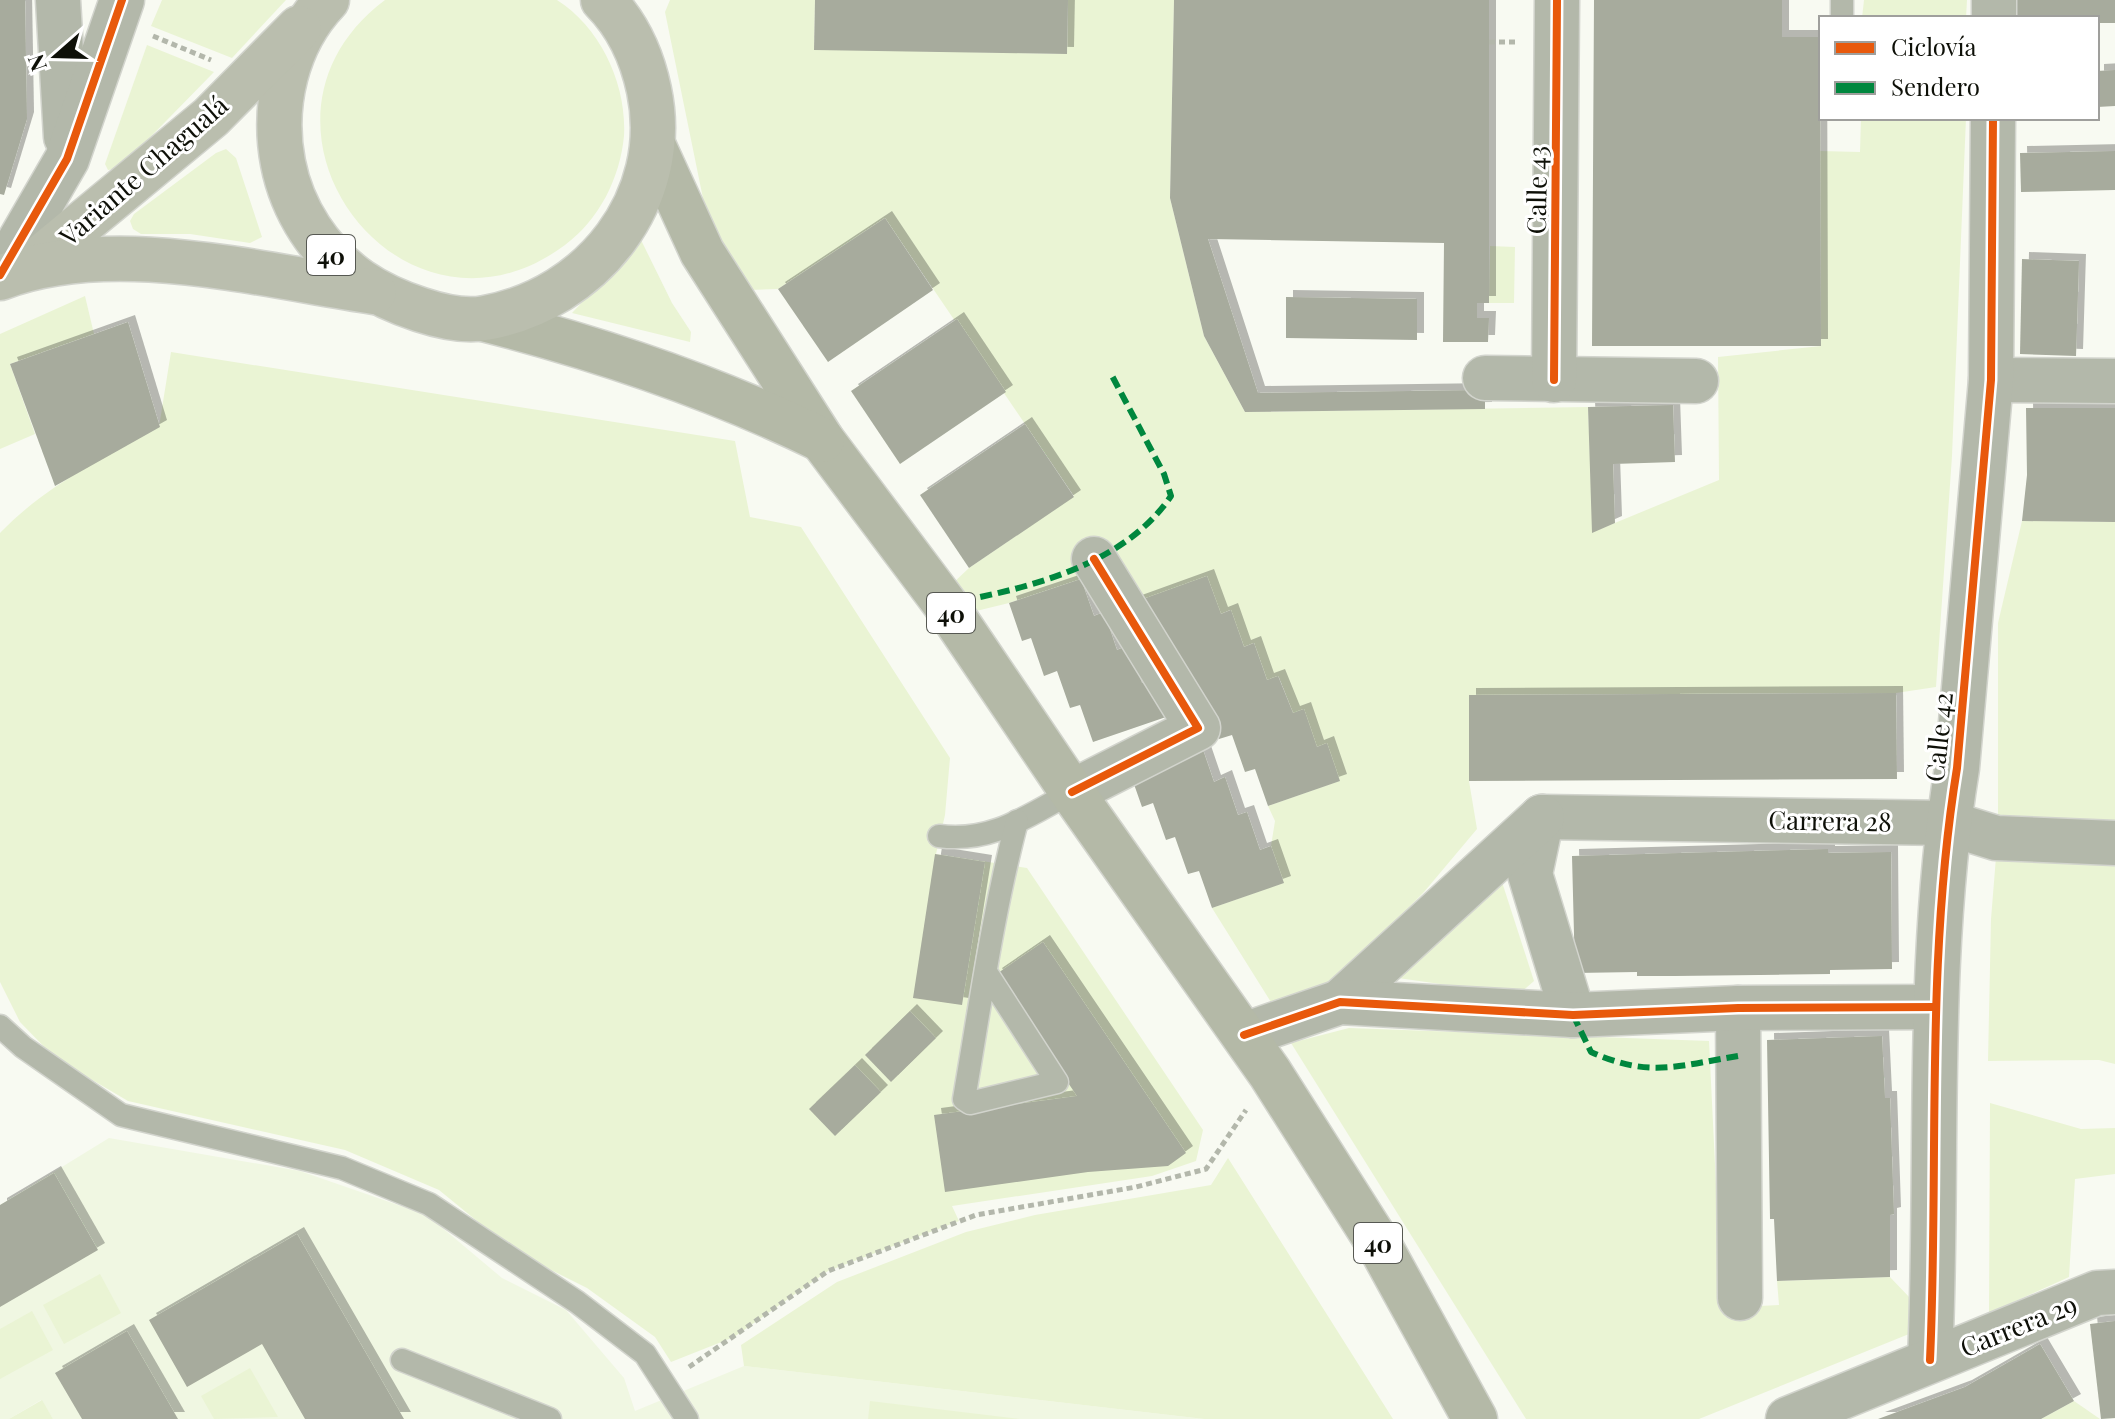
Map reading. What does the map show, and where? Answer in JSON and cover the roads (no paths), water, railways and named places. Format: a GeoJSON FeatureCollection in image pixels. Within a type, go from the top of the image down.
{"type":"FeatureCollection","features":[{"type":"Feature","properties":{"kind":"highway","name":"40"},"geometry":{"type":"LineString","coordinates":[[324,3],[301,36],[287,71],[279,107],[284,168],[300,214],[321,245],[346,271],[376,292],[410,307],[483,319],[553,294],[584,274],[610,248],[631,217],[646,183],[654,147],[653,110],[646,74],[630,19],[603,0]]}},
{"type":"Feature","properties":{"kind":"highway","name":"Variante Chagualá"},"geometry":{"type":"LineString","coordinates":[[11,273],[211,117],[248,76],[324,3]]}},
{"type":"Feature","properties":{"kind":"highway","name":"Variante Chagualá"},"geometry":{"type":"LineString","coordinates":[[11,273],[95,259],[198,264],[376,292]]}},
{"type":"Feature","properties":{"kind":"main road","name":"40"},"geometry":{"type":"LineString","coordinates":[[654,147],[702,252],[822,440],[945,604],[1072,792],[1270,1073],[1381,1248],[1475,1419]]}},
{"type":"Feature","properties":{"kind":"main road","name":"40"},"geometry":{"type":"LineString","coordinates":[[483,319],[573,342],[662,370],[749,404],[822,440]]}},
{"type":"Feature","properties":{"kind":"street"},"geometry":{"type":"LineString","coordinates":[[58,0],[67,159]]}},
{"type":"Feature","properties":{"kind":"street","name":"Calle 43"},"geometry":{"type":"LineString","coordinates":[[1554,380],[1557,0]]}},
{"type":"Feature","properties":{"kind":"street"},"geometry":{"type":"LineString","coordinates":[[11,273],[67,159],[119,10]]}},
{"type":"Feature","properties":{"kind":"street","name":"Calle 42"},"geometry":{"type":"LineString","coordinates":[[1930,1360],[1935,1007],[1948,823],[1957,768],[1991,380],[1993,120]]}},
{"type":"Feature","properties":{"kind":"street"},"geometry":{"type":"LineString","coordinates":[[1485,378],[1696,381]]}},
{"type":"Feature","properties":{"kind":"street"},"geometry":{"type":"LineString","coordinates":[[1991,380],[2115,381]]}},
{"type":"Feature","properties":{"kind":"street"},"geometry":{"type":"LineString","coordinates":[[1072,792],[1198,728],[1094,559]]}},
{"type":"Feature","properties":{"kind":"street"},"geometry":{"type":"LineString","coordinates":[[1340,1002],[1542,817]]}},
{"type":"Feature","properties":{"kind":"street"},"geometry":{"type":"LineString","coordinates":[[1542,817],[1530,874],[1573,1015]]}},
{"type":"Feature","properties":{"kind":"street","name":"Carrera 28"},"geometry":{"type":"LineString","coordinates":[[1542,817],[1948,823],[1996,838],[2115,843]]}},
{"type":"Feature","properties":{"kind":"street"},"geometry":{"type":"LineString","coordinates":[[1244,1035],[1340,1002],[1573,1015],[1738,1008],[1935,1007]]}},
{"type":"Feature","properties":{"kind":"street"},"geometry":{"type":"LineString","coordinates":[[1738,1008],[1740,1298]]}},
{"type":"Feature","properties":{"kind":"street","name":"Carrera 29"},"geometry":{"type":"LineString","coordinates":[[1788,1419],[2097,1293],[2115,1292]]}},
{"type":"Feature","properties":{"kind":"lane"},"geometry":{"type":"LineString","coordinates":[[939,836],[967,840],[993,834],[1072,792]]}},
{"type":"Feature","properties":{"kind":"lane"},"geometry":{"type":"LineString","coordinates":[[986,972],[1057,1082],[970,1103],[964,1099],[986,972],[1017,821]]}},
{"type":"Feature","properties":{"kind":"lane"},"geometry":{"type":"LineString","coordinates":[[0,1026],[23,1047],[121,1115],[342,1168],[429,1204],[600,1319],[645,1354],[687,1419]]}},
{"type":"Feature","properties":{"kind":"lane"},"geometry":{"type":"LineString","coordinates":[[402,1360],[550,1419]]}}]}
